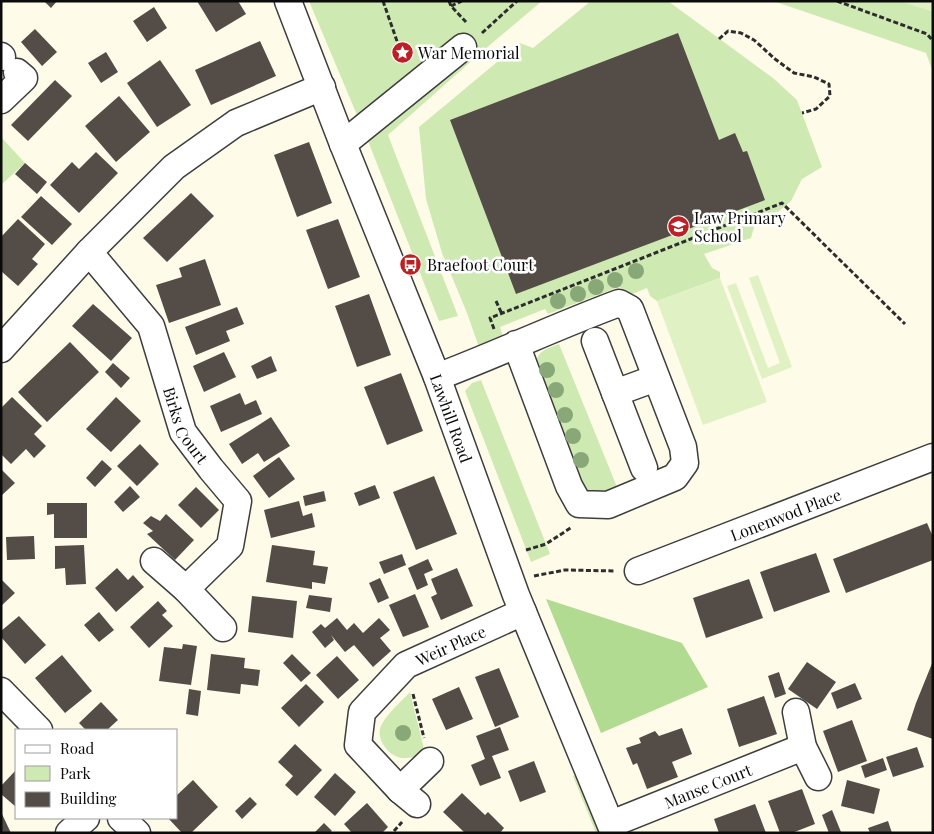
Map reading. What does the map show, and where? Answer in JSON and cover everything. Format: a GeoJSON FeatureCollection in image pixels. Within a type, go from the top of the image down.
{"type":"FeatureCollection","features":[{"type":"Feature","properties":{"kind":"street","name":"Lawhill Road"},"geometry":{"type":"LineString","coordinates":[[288,1],[437,378],[506,570],[612,828]]}},
{"type":"Feature","properties":{"kind":"street"},"geometry":{"type":"LineString","coordinates":[[344,144],[471,41]]}},
{"type":"Feature","properties":{"kind":"street"},"geometry":{"type":"LineString","coordinates":[[1,100],[24,78],[7,61]]}},
{"type":"Feature","properties":{"kind":"street"},"geometry":{"type":"LineString","coordinates":[[1,349],[89,252],[174,167],[236,123],[322,87]]}},
{"type":"Feature","properties":{"kind":"street","name":"Birks Court"},"geometry":{"type":"LineString","coordinates":[[89,252],[151,326],[183,432],[238,502],[230,546],[186,589]]}},
{"type":"Feature","properties":{"kind":"street"},"geometry":{"type":"LineString","coordinates":[[437,378],[475,362],[506,338],[618,304],[630,309],[683,447],[685,463],[675,478],[608,505],[579,504],[569,486],[506,338]]}},
{"type":"Feature","properties":{"kind":"street"},"geometry":{"type":"LineString","coordinates":[[595,341],[644,468]]}},
{"type":"Feature","properties":{"kind":"street"},"geometry":{"type":"LineString","coordinates":[[615,393],[656,378]]}},
{"type":"Feature","properties":{"kind":"street","name":"Lonenwod Place"},"geometry":{"type":"LineString","coordinates":[[638,571],[933,457]]}},
{"type":"Feature","properties":{"kind":"street"},"geometry":{"type":"LineString","coordinates":[[154,561],[186,589],[223,628]]}},
{"type":"Feature","properties":{"kind":"street","name":"Weir Place"},"geometry":{"type":"LineString","coordinates":[[430,761],[408,797],[358,745],[362,712],[406,665],[523,612]]}},
{"type":"Feature","properties":{"kind":"street"},"geometry":{"type":"LineString","coordinates":[[1,692],[38,729]]}},
{"type":"Feature","properties":{"kind":"street"},"geometry":{"type":"LineString","coordinates":[[796,712],[803,746],[818,777]]}},
{"type":"Feature","properties":{"kind":"street","name":"Manse Court"},"geometry":{"type":"LineString","coordinates":[[612,828],[803,746]]}},
{"type":"Feature","properties":{"kind":"street"},"geometry":{"type":"LineString","coordinates":[[69,833],[85,819]]}},
{"type":"Feature","properties":{"kind":"street"},"geometry":{"type":"LineString","coordinates":[[122,819],[137,833]]}},
{"type":"Feature","properties":{"kind":"path"},"geometry":{"type":"LineString","coordinates":[[383,1],[398,44]]}},
{"type":"Feature","properties":{"kind":"path"},"geometry":{"type":"LineString","coordinates":[[449,1],[471,41],[517,1]]}},
{"type":"Feature","properties":{"kind":"path"},"geometry":{"type":"LineString","coordinates":[[451,6],[462,1]]}},
{"type":"Feature","properties":{"kind":"path"},"geometry":{"type":"LineString","coordinates":[[837,1],[927,34],[933,41]]}},
{"type":"Feature","properties":{"kind":"path"},"geometry":{"type":"LineString","coordinates":[[719,38],[728,31],[741,32],[754,40],[794,73],[814,77],[829,84],[830,96],[816,109],[802,113]]}},
{"type":"Feature","properties":{"kind":"path"},"geometry":{"type":"LineString","coordinates":[[398,44],[406,44],[409,48],[408,56],[402,60],[396,58],[394,53],[394,48],[398,44]]}},
{"type":"Feature","properties":{"kind":"path"},"geometry":{"type":"LineString","coordinates":[[506,338],[490,318],[782,203],[906,324]]}},
{"type":"Feature","properties":{"kind":"path"},"geometry":{"type":"LineString","coordinates":[[496,301],[502,314]]}},
{"type":"Feature","properties":{"kind":"path"},"geometry":{"type":"LineString","coordinates":[[506,570],[608,505]]}},
{"type":"Feature","properties":{"kind":"path"},"geometry":{"type":"LineString","coordinates":[[506,570],[638,571]]}},
{"type":"Feature","properties":{"kind":"path"},"geometry":{"type":"LineString","coordinates":[[406,665],[430,761]]}},
{"type":"Feature","properties":{"kind":"green space"},"geometry":{"type":"Polygon","coordinates":[[[309,1],[542,1],[388,135],[458,316],[439,321],[370,146],[309,1]]]}},
{"type":"Feature","properties":{"kind":"green space"},"geometry":{"type":"Polygon","coordinates":[[[591,1],[668,1],[773,78],[797,100],[822,167],[802,179],[791,201],[779,211],[756,220],[751,238],[704,254],[712,268],[720,272],[720,278],[657,301],[650,296],[647,288],[632,294],[619,287],[548,314],[545,309],[500,327],[504,340],[480,350],[442,253],[426,199],[419,127],[520,43],[533,48],[591,1]]]}},
{"type":"Feature","properties":{"kind":"green space"},"geometry":{"type":"Polygon","coordinates":[[[773,1],[933,1],[933,72],[926,53],[773,1]]]}},
{"type":"Feature","properties":{"kind":"green space"},"geometry":{"type":"Polygon","coordinates":[[[899,1],[933,1],[933,12],[899,1]]]}},
{"type":"Feature","properties":{"kind":"green space"},"geometry":{"type":"Polygon","coordinates":[[[1,137],[25,163],[1,185],[1,137]]]}},
{"type":"Feature","properties":{"kind":"green space"},"geometry":{"type":"Polygon","coordinates":[[[758,275],[792,367],[762,379],[727,286],[736,283],[768,368],[780,363],[749,278],[758,275]]]}},
{"type":"Feature","properties":{"kind":"green space"},"geometry":{"type":"Polygon","coordinates":[[[720,278],[767,402],[703,425],[657,301],[720,278]]]}},
{"type":"Feature","properties":{"kind":"green space"},"geometry":{"type":"Polygon","coordinates":[[[559,344],[617,487],[604,493],[591,494],[583,490],[534,366],[543,351],[559,344]]]}},
{"type":"Feature","properties":{"kind":"green space"},"geometry":{"type":"Polygon","coordinates":[[[481,380],[550,554],[531,562],[465,391],[472,383],[481,380]]]}},
{"type":"Feature","properties":{"kind":"green space"},"geometry":{"type":"Polygon","coordinates":[[[546,599],[682,643],[708,687],[601,733],[546,599]]]}},
{"type":"Feature","properties":{"kind":"green space"},"geometry":{"type":"Polygon","coordinates":[[[410,692],[425,753],[411,758],[401,758],[391,753],[383,744],[380,729],[388,715],[410,692]]]}},
{"type":"Feature","properties":{"kind":"green space"},"geometry":{"type":"Polygon","coordinates":[[[580,773],[604,833],[596,833],[573,776],[580,773]]]}},
{"type":"Feature","properties":{"kind":"building"},"geometry":{"type":"Polygon","coordinates":[[[44,1],[57,1],[51,8],[44,1]]]}},
{"type":"Feature","properties":{"kind":"building"},"geometry":{"type":"Polygon","coordinates":[[[197,1],[238,1],[246,14],[216,32],[197,1]]]}},
{"type":"Feature","properties":{"kind":"building"},"geometry":{"type":"Polygon","coordinates":[[[154,7],[167,28],[147,42],[133,21],[154,7]]]}},
{"type":"Feature","properties":{"kind":"building"},"geometry":{"type":"Polygon","coordinates":[[[35,29],[57,52],[42,66],[21,42],[35,29]]]}},
{"type":"Feature","properties":{"kind":"building","name":"Law Primary School"},"geometry":{"type":"Polygon","coordinates":[[[678,33],[719,140],[735,133],[743,152],[747,151],[765,200],[516,294],[450,120],[678,33]]]}},
{"type":"Feature","properties":{"kind":"building"},"geometry":{"type":"Polygon","coordinates":[[[260,41],[276,76],[211,105],[195,70],[260,41]]]}},
{"type":"Feature","properties":{"kind":"building"},"geometry":{"type":"Polygon","coordinates":[[[106,52],[118,72],[101,83],[88,63],[106,52]]]}},
{"type":"Feature","properties":{"kind":"building"},"geometry":{"type":"Polygon","coordinates":[[[160,60],[191,105],[157,127],[127,83],[160,60]]]}},
{"type":"Feature","properties":{"kind":"building"},"geometry":{"type":"Polygon","coordinates":[[[55,80],[72,96],[28,141],[11,125],[55,80]]]}},
{"type":"Feature","properties":{"kind":"building"},"geometry":{"type":"Polygon","coordinates":[[[119,96],[150,132],[116,162],[85,126],[119,96]]]}},
{"type":"Feature","properties":{"kind":"building"},"geometry":{"type":"Polygon","coordinates":[[[309,142],[332,203],[297,217],[274,155],[309,142]]]}},
{"type":"Feature","properties":{"kind":"building"},"geometry":{"type":"Polygon","coordinates":[[[96,152],[118,173],[79,213],[50,185],[72,162],[79,169],[96,152]]]}},
{"type":"Feature","properties":{"kind":"building"},"geometry":{"type":"Polygon","coordinates":[[[25,163],[47,182],[37,194],[15,174],[25,163]]]}},
{"type":"Feature","properties":{"kind":"building"},"geometry":{"type":"Polygon","coordinates":[[[191,193],[214,216],[167,262],[143,238],[191,193]]]}},
{"type":"Feature","properties":{"kind":"building"},"geometry":{"type":"Polygon","coordinates":[[[41,196],[72,224],[52,245],[21,217],[41,196]]]}},
{"type":"Feature","properties":{"kind":"building"},"geometry":{"type":"Polygon","coordinates":[[[18,219],[45,244],[32,259],[38,264],[18,286],[1,271],[1,237],[18,219]]]}},
{"type":"Feature","properties":{"kind":"building"},"geometry":{"type":"Polygon","coordinates":[[[338,219],[360,277],[328,289],[306,230],[338,219]]]}},
{"type":"Feature","properties":{"kind":"building"},"geometry":{"type":"Polygon","coordinates":[[[205,259],[221,305],[169,323],[156,285],[182,277],[179,268],[205,259]]]}},
{"type":"Feature","properties":{"kind":"building"},"geometry":{"type":"Polygon","coordinates":[[[369,294],[391,355],[357,367],[335,306],[369,294]]]}},
{"type":"Feature","properties":{"kind":"building"},"geometry":{"type":"Polygon","coordinates":[[[93,304],[132,338],[111,361],[72,326],[93,304]]]}},
{"type":"Feature","properties":{"kind":"building"},"geometry":{"type":"Polygon","coordinates":[[[237,307],[244,324],[226,331],[230,341],[196,355],[185,327],[237,307]]]}},
{"type":"Feature","properties":{"kind":"building"},"geometry":{"type":"Polygon","coordinates":[[[70,342],[99,372],[47,422],[18,392],[70,342]]]}},
{"type":"Feature","properties":{"kind":"building"},"geometry":{"type":"Polygon","coordinates":[[[224,352],[236,377],[204,392],[193,366],[224,352]]]}},
{"type":"Feature","properties":{"kind":"building"},"geometry":{"type":"Polygon","coordinates":[[[271,356],[277,371],[257,379],[251,366],[271,356]]]}},
{"type":"Feature","properties":{"kind":"building"},"geometry":{"type":"Polygon","coordinates":[[[113,363],[130,378],[121,388],[105,372],[113,363]]]}},
{"type":"Feature","properties":{"kind":"building"},"geometry":{"type":"Polygon","coordinates":[[[401,373],[423,431],[387,445],[364,387],[401,373]]]}},
{"type":"Feature","properties":{"kind":"building"},"geometry":{"type":"Polygon","coordinates":[[[240,393],[245,405],[256,400],[262,414],[221,432],[210,406],[240,393]]]}},
{"type":"Feature","properties":{"kind":"building"},"geometry":{"type":"Polygon","coordinates":[[[12,397],[42,426],[34,434],[46,446],[34,458],[26,449],[11,464],[1,454],[1,408],[12,397]]]}},
{"type":"Feature","properties":{"kind":"building"},"geometry":{"type":"Polygon","coordinates":[[[116,397],[141,421],[111,452],[86,429],[116,397]]]}},
{"type":"Feature","properties":{"kind":"building"},"geometry":{"type":"Polygon","coordinates":[[[271,417],[290,446],[264,462],[258,453],[242,464],[229,444],[271,417]]]}},
{"type":"Feature","properties":{"kind":"building"},"geometry":{"type":"Polygon","coordinates":[[[140,444],[159,464],[137,486],[117,466],[140,444]]]}},
{"type":"Feature","properties":{"kind":"building"},"geometry":{"type":"Polygon","coordinates":[[[279,457],[295,479],[269,498],[253,476],[279,457]]]}},
{"type":"Feature","properties":{"kind":"building"},"geometry":{"type":"Polygon","coordinates":[[[102,460],[112,469],[95,487],[86,478],[102,460]]]}},
{"type":"Feature","properties":{"kind":"building"},"geometry":{"type":"Polygon","coordinates":[[[1,469],[15,483],[1,496],[1,469]]]}},
{"type":"Feature","properties":{"kind":"building"},"geometry":{"type":"Polygon","coordinates":[[[434,476],[457,534],[416,550],[393,492],[434,476]]]}},
{"type":"Feature","properties":{"kind":"building"},"geometry":{"type":"Polygon","coordinates":[[[375,485],[380,498],[359,506],[354,493],[375,485]]]}},
{"type":"Feature","properties":{"kind":"building"},"geometry":{"type":"Polygon","coordinates":[[[130,486],[140,497],[123,512],[114,502],[130,486]]]}},
{"type":"Feature","properties":{"kind":"building"},"geometry":{"type":"Polygon","coordinates":[[[196,487],[219,510],[201,528],[178,505],[196,487]]]}},
{"type":"Feature","properties":{"kind":"building"},"geometry":{"type":"Polygon","coordinates":[[[324,491],[326,501],[305,506],[303,496],[324,491]]]}},
{"type":"Feature","properties":{"kind":"building"},"geometry":{"type":"Polygon","coordinates":[[[299,501],[303,516],[312,513],[315,527],[271,538],[264,510],[299,501]]]}},
{"type":"Feature","properties":{"kind":"building"},"geometry":{"type":"Polygon","coordinates":[[[47,503],[87,503],[87,538],[54,538],[54,514],[47,515],[47,503]]]}},
{"type":"Feature","properties":{"kind":"building"},"geometry":{"type":"Polygon","coordinates":[[[166,514],[194,540],[175,560],[147,534],[153,531],[143,523],[151,516],[160,521],[166,514]]]}},
{"type":"Feature","properties":{"kind":"building"},"geometry":{"type":"Polygon","coordinates":[[[927,523],[933,537],[933,560],[846,593],[833,559],[927,523]]]}},
{"type":"Feature","properties":{"kind":"building"},"geometry":{"type":"Polygon","coordinates":[[[34,536],[35,559],[7,560],[6,537],[34,536]]]}},
{"type":"Feature","properties":{"kind":"building"},"geometry":{"type":"Polygon","coordinates":[[[84,545],[86,584],[66,585],[65,568],[55,569],[55,546],[84,545]]]}},
{"type":"Feature","properties":{"kind":"building"},"geometry":{"type":"Polygon","coordinates":[[[272,545],[315,551],[313,565],[328,567],[325,584],[312,582],[312,589],[266,582],[272,545]]]}},
{"type":"Feature","properties":{"kind":"building"},"geometry":{"type":"Polygon","coordinates":[[[816,553],[830,592],[774,612],[760,572],[816,553]]]}},
{"type":"Feature","properties":{"kind":"building"},"geometry":{"type":"Polygon","coordinates":[[[402,554],[406,565],[384,574],[379,562],[402,554]]]}},
{"type":"Feature","properties":{"kind":"building"},"geometry":{"type":"Polygon","coordinates":[[[428,559],[433,570],[424,574],[428,585],[417,590],[408,568],[428,559]]]}},
{"type":"Feature","properties":{"kind":"building"},"geometry":{"type":"Polygon","coordinates":[[[117,568],[128,580],[133,575],[144,587],[116,612],[95,588],[117,568]]]}},
{"type":"Feature","properties":{"kind":"building"},"geometry":{"type":"Polygon","coordinates":[[[457,568],[473,606],[441,620],[431,597],[437,594],[431,579],[457,568]]]}},
{"type":"Feature","properties":{"kind":"building"},"geometry":{"type":"Polygon","coordinates":[[[380,578],[389,598],[378,603],[369,583],[380,578]]]}},
{"type":"Feature","properties":{"kind":"building"},"geometry":{"type":"Polygon","coordinates":[[[1,579],[15,593],[1,606],[1,579]]]}},
{"type":"Feature","properties":{"kind":"building"},"geometry":{"type":"Polygon","coordinates":[[[749,579],[763,618],[706,638],[693,598],[749,579]]]}},
{"type":"Feature","properties":{"kind":"building"},"geometry":{"type":"Polygon","coordinates":[[[415,594],[429,627],[403,637],[389,605],[415,594]]]}},
{"type":"Feature","properties":{"kind":"building"},"geometry":{"type":"Polygon","coordinates":[[[309,595],[332,598],[330,612],[306,608],[309,595]]]}},
{"type":"Feature","properties":{"kind":"building"},"geometry":{"type":"Polygon","coordinates":[[[252,596],[297,601],[293,638],[248,632],[252,596]]]}},
{"type":"Feature","properties":{"kind":"building"},"geometry":{"type":"Polygon","coordinates":[[[158,601],[167,611],[162,615],[173,626],[149,648],[130,627],[158,601]]]}},
{"type":"Feature","properties":{"kind":"building"},"geometry":{"type":"Polygon","coordinates":[[[99,612],[114,630],[99,642],[84,625],[99,612]]]}},
{"type":"Feature","properties":{"kind":"building"},"geometry":{"type":"Polygon","coordinates":[[[19,616],[46,645],[25,664],[1,637],[1,631],[19,616]]]}},
{"type":"Feature","properties":{"kind":"building"},"geometry":{"type":"Polygon","coordinates":[[[337,618],[347,630],[354,623],[363,633],[379,618],[390,630],[380,638],[391,651],[373,667],[354,645],[345,652],[331,635],[334,640],[325,648],[312,632],[321,624],[325,628],[337,618]]]}},
{"type":"Feature","properties":{"kind":"building"},"geometry":{"type":"Polygon","coordinates":[[[183,644],[197,646],[191,685],[159,681],[164,647],[182,649],[183,644]]]}},
{"type":"Feature","properties":{"kind":"building"},"geometry":{"type":"Polygon","coordinates":[[[211,654],[245,658],[244,668],[260,670],[258,686],[241,684],[240,694],[207,690],[211,654]]]}},
{"type":"Feature","properties":{"kind":"building"},"geometry":{"type":"Polygon","coordinates":[[[292,654],[311,673],[301,682],[283,663],[292,654]]]}},
{"type":"Feature","properties":{"kind":"building"},"geometry":{"type":"Polygon","coordinates":[[[62,655],[92,691],[65,713],[35,678],[62,655]]]}},
{"type":"Feature","properties":{"kind":"building"},"geometry":{"type":"Polygon","coordinates":[[[337,656],[359,680],[338,699],[316,675],[337,656]]]}},
{"type":"Feature","properties":{"kind":"building"},"geometry":{"type":"Polygon","coordinates":[[[933,661],[933,739],[907,730],[933,661]]]}},
{"type":"Feature","properties":{"kind":"building"},"geometry":{"type":"Polygon","coordinates":[[[807,662],[836,682],[817,709],[788,689],[807,662]]]}},
{"type":"Feature","properties":{"kind":"building"},"geometry":{"type":"Polygon","coordinates":[[[499,668],[519,717],[495,727],[475,677],[499,668]]]}},
{"type":"Feature","properties":{"kind":"building"},"geometry":{"type":"Polygon","coordinates":[[[779,672],[786,694],[775,698],[768,676],[779,672]]]}},
{"type":"Feature","properties":{"kind":"building"},"geometry":{"type":"Polygon","coordinates":[[[855,683],[862,699],[837,709],[831,693],[855,683]]]}},
{"type":"Feature","properties":{"kind":"building"},"geometry":{"type":"Polygon","coordinates":[[[306,684],[324,702],[299,727],[281,708],[306,684]]]}},
{"type":"Feature","properties":{"kind":"building"},"geometry":{"type":"Polygon","coordinates":[[[459,687],[473,719],[446,730],[432,699],[459,687]]]}},
{"type":"Feature","properties":{"kind":"building"},"geometry":{"type":"Polygon","coordinates":[[[189,689],[201,691],[198,716],[186,714],[189,689]]]}},
{"type":"Feature","properties":{"kind":"building"},"geometry":{"type":"Polygon","coordinates":[[[764,696],[777,734],[739,747],[727,709],[764,696]]]}},
{"type":"Feature","properties":{"kind":"building"},"geometry":{"type":"Polygon","coordinates":[[[101,702],[118,720],[108,729],[85,729],[79,723],[101,702]]]}},
{"type":"Feature","properties":{"kind":"building"},"geometry":{"type":"Polygon","coordinates":[[[852,720],[867,761],[838,772],[823,731],[852,720]]]}},
{"type":"Feature","properties":{"kind":"building"},"geometry":{"type":"Polygon","coordinates":[[[500,727],[509,750],[492,756],[501,778],[480,786],[471,765],[485,759],[476,736],[500,727]]]}},
{"type":"Feature","properties":{"kind":"building"},"geometry":{"type":"Polygon","coordinates":[[[682,728],[692,754],[672,762],[678,777],[647,789],[637,763],[633,765],[626,748],[641,743],[639,738],[655,731],[659,736],[682,728]]]}},
{"type":"Feature","properties":{"kind":"building"},"geometry":{"type":"Polygon","coordinates":[[[295,744],[322,770],[297,796],[285,785],[293,776],[278,762],[295,744]]]}},
{"type":"Feature","properties":{"kind":"building"},"geometry":{"type":"Polygon","coordinates":[[[917,747],[924,767],[893,777],[886,757],[917,747]]]}},
{"type":"Feature","properties":{"kind":"building"},"geometry":{"type":"Polygon","coordinates":[[[883,758],[887,770],[865,778],[861,766],[883,758]]]}},
{"type":"Feature","properties":{"kind":"building"},"geometry":{"type":"Polygon","coordinates":[[[534,761],[546,792],[520,802],[508,771],[534,761]]]}},
{"type":"Feature","properties":{"kind":"building"},"geometry":{"type":"Polygon","coordinates":[[[15,771],[15,806],[1,794],[1,786],[15,771]]]}},
{"type":"Feature","properties":{"kind":"building"},"geometry":{"type":"Polygon","coordinates":[[[335,773],[356,792],[335,816],[314,797],[335,773]]]}},
{"type":"Feature","properties":{"kind":"building"},"geometry":{"type":"Polygon","coordinates":[[[193,780],[218,807],[191,833],[182,833],[169,819],[178,819],[178,794],[193,780]]]}},
{"type":"Feature","properties":{"kind":"building"},"geometry":{"type":"Polygon","coordinates":[[[847,780],[880,789],[874,814],[841,806],[847,780]]]}},
{"type":"Feature","properties":{"kind":"building"},"geometry":{"type":"Polygon","coordinates":[[[802,789],[815,824],[792,833],[780,833],[768,801],[802,789]]]}},
{"type":"Feature","properties":{"kind":"building"},"geometry":{"type":"Polygon","coordinates":[[[462,793],[485,815],[488,812],[504,828],[500,833],[465,833],[443,812],[462,793]]]}},
{"type":"Feature","properties":{"kind":"building"},"geometry":{"type":"Polygon","coordinates":[[[250,797],[257,804],[242,819],[235,811],[250,797]]]}},
{"type":"Feature","properties":{"kind":"building"},"geometry":{"type":"Polygon","coordinates":[[[367,803],[388,827],[382,833],[352,833],[344,824],[367,803]]]}},
{"type":"Feature","properties":{"kind":"building"},"geometry":{"type":"Polygon","coordinates":[[[755,804],[766,833],[719,833],[714,819],[755,804]]]}},
{"type":"Feature","properties":{"kind":"building"},"geometry":{"type":"Polygon","coordinates":[[[832,810],[841,832],[829,833],[822,815],[832,810]]]}},
{"type":"Feature","properties":{"kind":"building"},"geometry":{"type":"Polygon","coordinates":[[[1,812],[11,833],[1,833],[1,812]]]}},
{"type":"Feature","properties":{"kind":"building"},"geometry":{"type":"Polygon","coordinates":[[[888,821],[892,833],[870,833],[868,828],[888,821]]]}},
{"type":"Feature","properties":{"kind":"building"},"geometry":{"type":"Polygon","coordinates":[[[324,823],[332,831],[329,833],[314,833],[324,823]]]}},
{"type":"Feature","properties":{"kind":"place","name":"War Memorial"},"geometry":{"type":"Point","coordinates":[402,52]}},
{"type":"Feature","properties":{"kind":"place","name":"Law Primary School"},"geometry":{"type":"Point","coordinates":[678,226]}},
{"type":"Feature","properties":{"kind":"place","name":"Braefoot Court"},"geometry":{"type":"Point","coordinates":[411,264]}}]}
